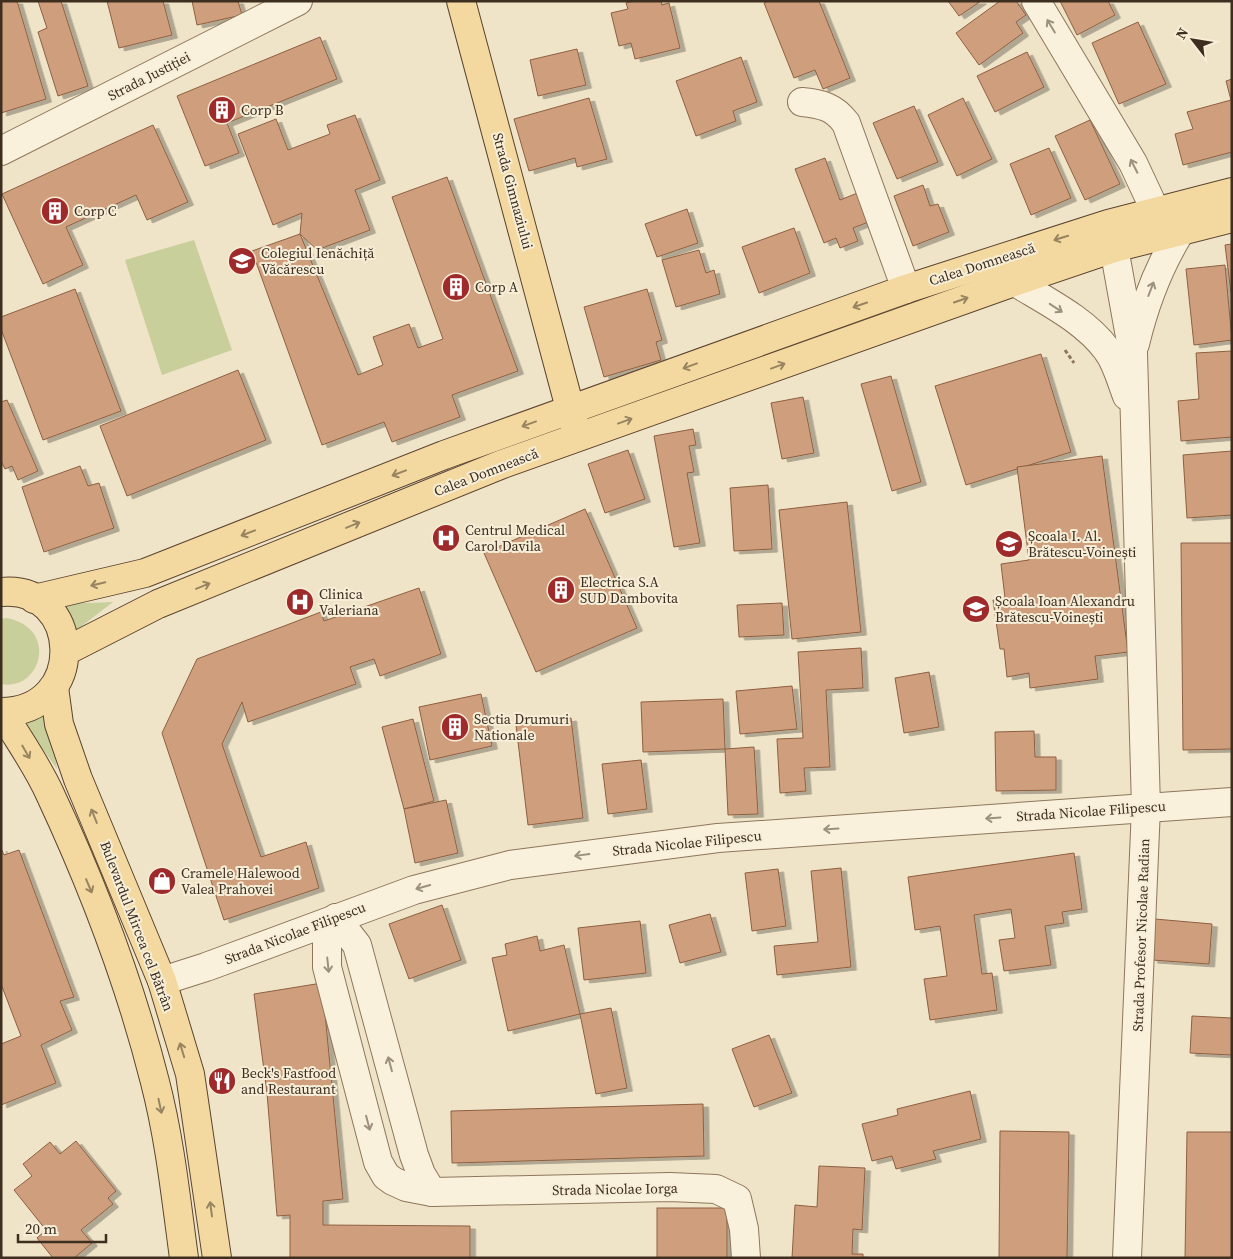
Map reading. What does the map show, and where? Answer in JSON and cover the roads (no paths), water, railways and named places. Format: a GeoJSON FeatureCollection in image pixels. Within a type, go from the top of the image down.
{"type":"FeatureCollection","features":[{"type":"Feature","properties":{"kind":"main road","name":"Strada Gimnaziului"},"geometry":{"type":"LineString","coordinates":[[461,1],[514,192],[562,382],[579,437]]}},
{"type":"Feature","properties":{"kind":"main road","name":"Calea Domnească"},"geometry":{"type":"LineString","coordinates":[[34,599],[145,573],[490,439],[906,289],[1111,236],[1187,223],[1232,192]]}},
{"type":"Feature","properties":{"kind":"main road","name":"Calea Domnească"},"geometry":{"type":"LineString","coordinates":[[66,651],[158,604],[500,465],[1015,282],[1111,236]]}},
{"type":"Feature","properties":{"kind":"main road"},"geometry":{"type":"LineString","coordinates":[[1,592],[20,593],[47,607],[56,618],[64,634],[66,651],[63,670],[54,687],[38,704],[20,711],[2,712],[49,792],[93,896],[130,994],[155,1083],[173,1170],[184,1258]]}},
{"type":"Feature","properties":{"kind":"main road","name":"Bulevardul Mircea cel Bătrân"},"geometry":{"type":"LineString","coordinates":[[54,687],[59,724],[78,779],[162,981],[190,1074],[217,1258]]}},
{"type":"Feature","properties":{"kind":"street","name":"Strada Justiției"},"geometry":{"type":"LineString","coordinates":[[1,151],[298,1]]}},
{"type":"Feature","properties":{"kind":"street"},"geometry":{"type":"LineString","coordinates":[[1036,1],[1133,163],[1187,223],[1166,254],[1155,278],[1146,301],[1133,352]]}},
{"type":"Feature","properties":{"kind":"street"},"geometry":{"type":"LineString","coordinates":[[802,102],[821,104],[837,111],[846,123],[906,289]]}},
{"type":"Feature","properties":{"kind":"street","name":"Strada Profesor Nicolae Radian"},"geometry":{"type":"LineString","coordinates":[[1111,236],[1133,352],[1146,807],[1128,1258]]}},
{"type":"Feature","properties":{"kind":"street"},"geometry":{"type":"LineString","coordinates":[[1015,282],[1085,328],[1107,349],[1113,359],[1134,416]]}},
{"type":"Feature","properties":{"kind":"street","name":"Strada Nicolae Filipescu"},"geometry":{"type":"LineString","coordinates":[[162,981],[414,890],[510,865],[615,850],[813,830],[1232,802]]}},
{"type":"Feature","properties":{"kind":"street"},"geometry":{"type":"LineString","coordinates":[[336,918],[327,943],[327,967],[378,1162],[386,1176],[393,1181],[406,1187],[432,1192]]}},
{"type":"Feature","properties":{"kind":"street"},"geometry":{"type":"LineString","coordinates":[[336,918],[357,945],[414,1156],[421,1174],[432,1192]]}},
{"type":"Feature","properties":{"kind":"street","name":"Strada Nicolae Iorga"},"geometry":{"type":"LineString","coordinates":[[432,1192],[670,1187],[716,1190],[737,1199],[744,1229],[746,1258]]}},
{"type":"Feature","properties":{"kind":"place","name":"Corp B"},"geometry":{"type":"Point","coordinates":[222,110]}},
{"type":"Feature","properties":{"kind":"place","name":"Corp C"},"geometry":{"type":"Point","coordinates":[55,211]}},
{"type":"Feature","properties":{"kind":"place","name":"Colegiul Ienăchiță Văcărescu"},"geometry":{"type":"Point","coordinates":[242,261]}},
{"type":"Feature","properties":{"kind":"place","name":"Corp A"},"geometry":{"type":"Point","coordinates":[456,287]}},
{"type":"Feature","properties":{"kind":"place","name":"Centrul Medical Carol Davila"},"geometry":{"type":"Point","coordinates":[446,538]}},
{"type":"Feature","properties":{"kind":"place","name":"Școala I. Al. Brătescu-Voinești"},"geometry":{"type":"Point","coordinates":[1009,544]}},
{"type":"Feature","properties":{"kind":"place","name":"Electrica S.A SUD Dambovita"},"geometry":{"type":"Point","coordinates":[561,590]}},
{"type":"Feature","properties":{"kind":"place","name":"Clinica Valeriana"},"geometry":{"type":"Point","coordinates":[300,602]}},
{"type":"Feature","properties":{"kind":"place","name":"Școala Ioan Alexandru Brătescu-Voinești"},"geometry":{"type":"Point","coordinates":[976,609]}},
{"type":"Feature","properties":{"kind":"place","name":"Sectia Drumuri Nationale"},"geometry":{"type":"Point","coordinates":[455,727]}},
{"type":"Feature","properties":{"kind":"place","name":"Cramele Halewood Valea Prahovei"},"geometry":{"type":"Point","coordinates":[162,881]}},
{"type":"Feature","properties":{"kind":"place","name":"Beck's Fastfood and Restaurant"},"geometry":{"type":"Point","coordinates":[222,1081]}}]}
